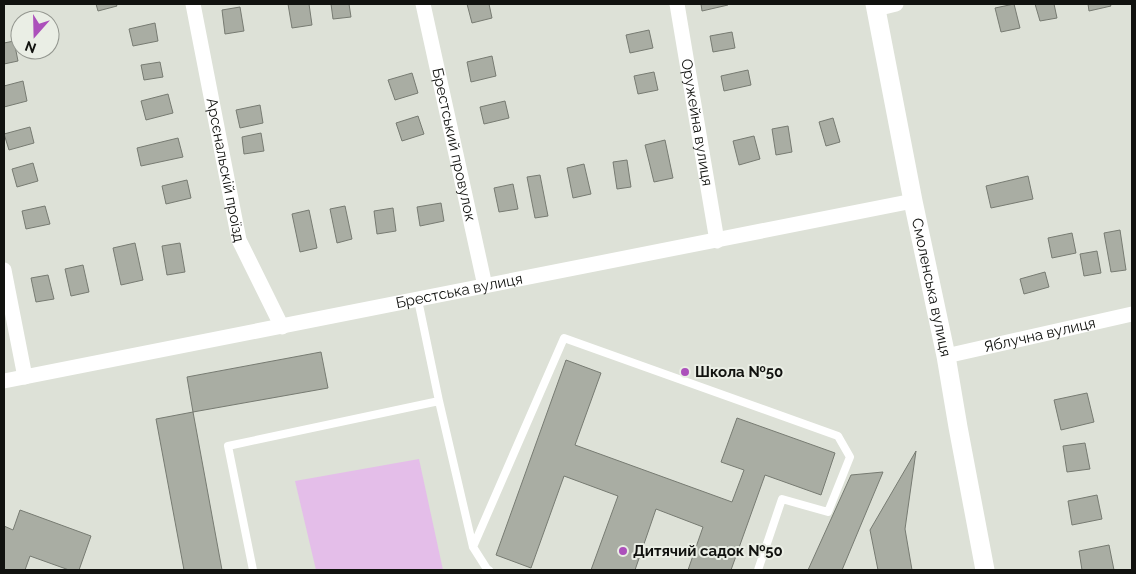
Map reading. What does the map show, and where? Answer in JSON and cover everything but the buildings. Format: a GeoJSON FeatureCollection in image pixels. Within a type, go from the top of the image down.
{"type":"FeatureCollection","features":[{"type":"Feature","properties":{"kind":"street","name":"Арсєнальскій проїзд"},"geometry":{"type":"LineString","coordinates":[[193,4],[239,240],[282,327]]}},
{"type":"Feature","properties":{"kind":"street","name":"Брестський провулок"},"geometry":{"type":"LineString","coordinates":[[422,4],[484,286]]}},
{"type":"Feature","properties":{"kind":"street","name":"Оружейна вулиця"},"geometry":{"type":"LineString","coordinates":[[676,4],[717,240]]}},
{"type":"Feature","properties":{"kind":"street"},"geometry":{"type":"LineString","coordinates":[[875,6],[896,4]]}},
{"type":"Feature","properties":{"kind":"street","name":"Смоленська вулиця"},"geometry":{"type":"LineString","coordinates":[[875,6],[913,201],[946,356],[985,570]]}},
{"type":"Feature","properties":{"kind":"street","name":"Брестська вулиця"},"geometry":{"type":"LineString","coordinates":[[4,381],[913,201]]}},
{"type":"Feature","properties":{"kind":"street"},"geometry":{"type":"LineString","coordinates":[[4,270],[25,377]]}},
{"type":"Feature","properties":{"kind":"street","name":"Яблучна вулиця"},"geometry":{"type":"LineString","coordinates":[[946,356],[1132,314]]}},
{"type":"Feature","properties":{"kind":"lane"},"geometry":{"type":"LineString","coordinates":[[418,300],[473,547],[486,569],[489,570]]}},
{"type":"Feature","properties":{"kind":"lane"},"geometry":{"type":"LineString","coordinates":[[473,547],[564,338],[838,436],[850,457],[828,512],[782,499],[758,570]]}},
{"type":"Feature","properties":{"kind":"lane"},"geometry":{"type":"LineString","coordinates":[[253,570],[228,446],[439,401]]}},
{"type":"Feature","properties":{"kind":"shaded area"},"geometry":{"type":"Polygon","coordinates":[[[419,459],[443,570],[316,570],[295,481],[419,459]]]}},
{"type":"Feature","properties":{"kind":"place","name":"Школа №50"},"geometry":{"type":"Point","coordinates":[685,372]}},
{"type":"Feature","properties":{"kind":"place","name":"Дитячий садок №50"},"geometry":{"type":"Point","coordinates":[623,551]}}]}
